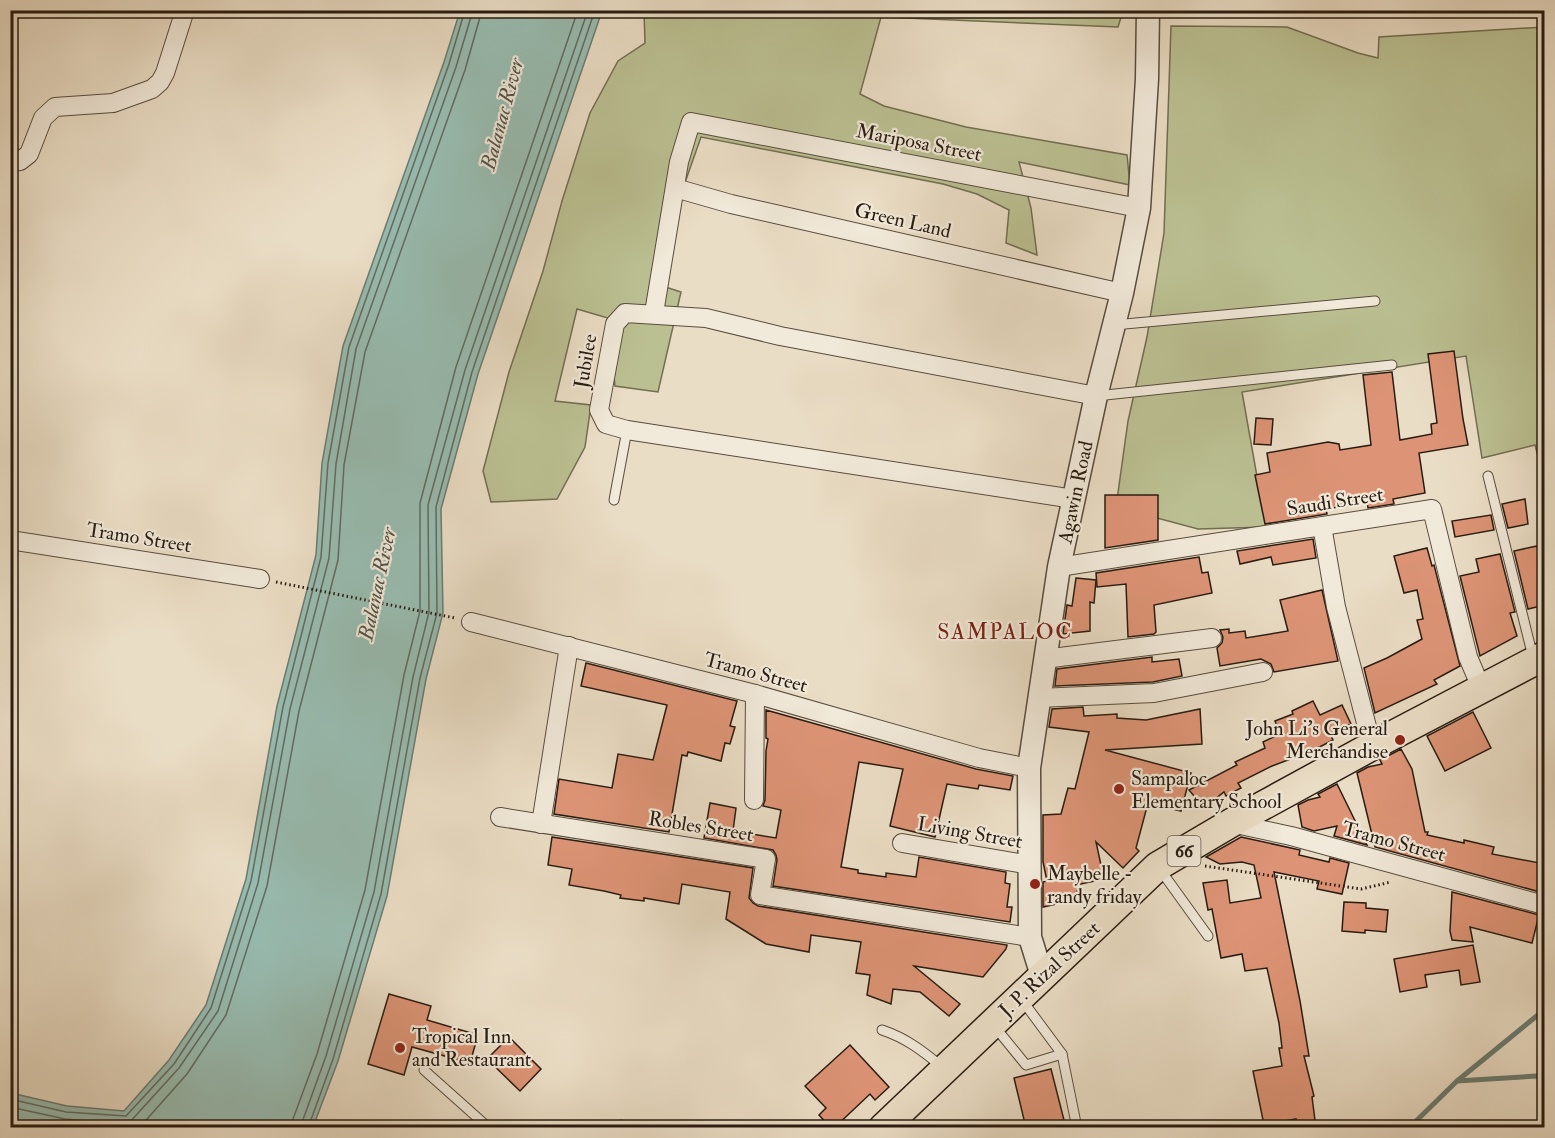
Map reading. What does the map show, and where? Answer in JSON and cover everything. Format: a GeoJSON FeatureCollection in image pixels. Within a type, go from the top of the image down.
{"type":"FeatureCollection","features":[{"type":"Feature","properties":{"kind":"main road","name":"J. P. Rizal Street"},"geometry":{"type":"LineString","coordinates":[[883,1128],[1158,866],[1231,823],[1372,746],[1540,659]]}},
{"type":"Feature","properties":{"kind":"street"},"geometry":{"type":"LineString","coordinates":[[10,163],[20,161],[29,154],[43,118],[55,107],[113,103],[152,89],[165,73],[185,10]]}},
{"type":"Feature","properties":{"kind":"street","name":"Agawin Road"},"geometry":{"type":"LineString","coordinates":[[1042,976],[1030,938],[1029,768],[1059,567],[1139,208],[1147,79],[1148,10]]}},
{"type":"Feature","properties":{"kind":"street","name":"Mariposa Street"},"geometry":{"type":"LineString","coordinates":[[675,188],[679,162],[691,122],[1139,208]]}},
{"type":"Feature","properties":{"kind":"street"},"geometry":{"type":"LineString","coordinates":[[654,314],[675,188]]}},
{"type":"Feature","properties":{"kind":"street","name":"Green Land"},"geometry":{"type":"LineString","coordinates":[[675,188],[730,204],[1122,292]]}},
{"type":"Feature","properties":{"kind":"street","name":"Jubilee"},"geometry":{"type":"LineString","coordinates":[[1074,499],[627,430],[606,424],[599,410],[615,324],[626,313],[706,318],[780,336],[1096,396]]}},
{"type":"Feature","properties":{"kind":"street","name":"Saudi Street"},"geometry":{"type":"LineString","coordinates":[[1059,567],[1432,509],[1468,657],[1482,690]]}},
{"type":"Feature","properties":{"kind":"street"},"geometry":{"type":"LineString","coordinates":[[1322,526],[1336,607],[1372,746]]}},
{"type":"Feature","properties":{"kind":"street","name":"Tramo Street"},"geometry":{"type":"LineString","coordinates":[[10,540],[260,579]]}},
{"type":"Feature","properties":{"kind":"street","name":"Tramo Street"},"geometry":{"type":"LineString","coordinates":[[471,622],[755,694],[979,758],[1029,768]]}},
{"type":"Feature","properties":{"kind":"street"},"geometry":{"type":"LineString","coordinates":[[1044,659],[1212,638]]}},
{"type":"Feature","properties":{"kind":"street"},"geometry":{"type":"LineString","coordinates":[[541,824],[569,646]]}},
{"type":"Feature","properties":{"kind":"street"},"geometry":{"type":"LineString","coordinates":[[1038,698],[1154,693],[1263,672]]}},
{"type":"Feature","properties":{"kind":"street"},"geometry":{"type":"LineString","coordinates":[[754,800],[755,694]]}},
{"type":"Feature","properties":{"kind":"street","name":"Robles Street"},"geometry":{"type":"LineString","coordinates":[[500,818],[766,859],[760,895],[1030,938]]}},
{"type":"Feature","properties":{"kind":"street","name":"Tramo Street"},"geometry":{"type":"LineString","coordinates":[[1231,823],[1291,836],[1545,905]]}},
{"type":"Feature","properties":{"kind":"street","name":"Living Street"},"geometry":{"type":"LineString","coordinates":[[902,843],[1030,865]]}},
{"type":"Feature","properties":{"kind":"lane"},"geometry":{"type":"LineString","coordinates":[[1114,325],[1374,301]]}},
{"type":"Feature","properties":{"kind":"lane"},"geometry":{"type":"LineString","coordinates":[[1096,396],[1392,365]]}},
{"type":"Feature","properties":{"kind":"lane"},"geometry":{"type":"LineString","coordinates":[[614,500],[627,430]]}},
{"type":"Feature","properties":{"kind":"lane"},"geometry":{"type":"LineString","coordinates":[[1488,476],[1540,659]]}},
{"type":"Feature","properties":{"kind":"lane"},"geometry":{"type":"LineString","coordinates":[[1158,866],[1208,936]]}},
{"type":"Feature","properties":{"kind":"lane"},"geometry":{"type":"LineString","coordinates":[[1019,997],[1062,1054],[1077,1128]]}},
{"type":"Feature","properties":{"kind":"lane"},"geometry":{"type":"LineString","coordinates":[[991,1023],[1024,1064],[1062,1054]]}},
{"type":"Feature","properties":{"kind":"lane"},"geometry":{"type":"LineString","coordinates":[[882,1030],[914,1044],[944,1068]]}},
{"type":"Feature","properties":{"kind":"lane"},"geometry":{"type":"LineString","coordinates":[[424,1070],[489,1128]]}},
{"type":"Feature","properties":{"kind":"path"},"geometry":{"type":"LineString","coordinates":[[289,585],[452,618]]}},
{"type":"Feature","properties":{"kind":"path"},"geometry":{"type":"LineString","coordinates":[[1203,866],[1361,889],[1397,881]]}},
{"type":"Feature","properties":{"kind":"green space"},"geometry":{"type":"Polygon","coordinates":[[[644,11],[1123,11],[1118,27],[881,17],[860,94],[884,106],[966,127],[1127,155],[1130,185],[1019,162],[1031,208],[1037,255],[1006,243],[1009,210],[977,194],[943,184],[701,137],[650,282],[681,292],[658,392],[615,386],[608,318],[577,309],[555,401],[591,405],[585,447],[557,499],[491,502],[483,471],[509,372],[543,271],[562,201],[590,113],[618,61],[645,43],[644,11]]]}},
{"type":"Feature","properties":{"kind":"green space"},"geometry":{"type":"Polygon","coordinates":[[[1171,26],[1287,27],[1378,58],[1379,37],[1544,27],[1544,480],[1535,445],[1482,458],[1466,356],[1242,392],[1266,527],[1198,529],[1116,507],[1128,421],[1147,337],[1164,233],[1171,26]]]}},
{"type":"Feature","properties":{"kind":"water","name":"Balanac River"},"geometry":{"type":"Polygon","coordinates":[[[460,11],[602,11],[478,374],[441,509],[443,613],[426,679],[387,896],[338,1061],[313,1127],[11,1127],[11,1093],[67,1106],[124,1111],[169,1060],[206,1005],[246,879],[277,706],[316,555],[322,463],[343,346],[460,11]]]}},
{"type":"Feature","properties":{"kind":"building"},"geometry":{"type":"Polygon","coordinates":[[[1454,351],[1468,445],[1419,453],[1425,493],[1393,499],[1394,504],[1368,508],[1367,502],[1326,509],[1327,514],[1265,524],[1255,475],[1270,472],[1267,453],[1328,442],[1339,444],[1340,450],[1371,445],[1363,375],[1392,372],[1400,440],[1432,434],[1431,424],[1437,423],[1428,354],[1454,351]]]}},
{"type":"Feature","properties":{"kind":"building"},"geometry":{"type":"Polygon","coordinates":[[[1256,418],[1273,419],[1271,445],[1254,444],[1256,418]]]}},
{"type":"Feature","properties":{"kind":"building"},"geometry":{"type":"Polygon","coordinates":[[[1105,495],[1158,495],[1158,540],[1105,548],[1105,495]]]}},
{"type":"Feature","properties":{"kind":"building"},"geometry":{"type":"Polygon","coordinates":[[[1525,499],[1528,524],[1508,528],[1502,504],[1525,499]]]}},
{"type":"Feature","properties":{"kind":"building"},"geometry":{"type":"Polygon","coordinates":[[[1491,515],[1494,530],[1455,537],[1452,521],[1491,515]]]}},
{"type":"Feature","properties":{"kind":"building"},"geometry":{"type":"Polygon","coordinates":[[[1313,539],[1316,558],[1273,565],[1271,557],[1240,564],[1237,551],[1313,539]]]}},
{"type":"Feature","properties":{"kind":"building"},"geometry":{"type":"Polygon","coordinates":[[[1537,546],[1545,579],[1545,605],[1528,609],[1514,551],[1537,546]]]}},
{"type":"Feature","properties":{"kind":"building"},"geometry":{"type":"Polygon","coordinates":[[[1427,548],[1432,566],[1434,565],[1460,666],[1434,680],[1437,684],[1375,713],[1364,668],[1422,639],[1417,620],[1423,619],[1417,590],[1404,593],[1394,556],[1427,548]]]}},
{"type":"Feature","properties":{"kind":"building"},"geometry":{"type":"Polygon","coordinates":[[[1500,554],[1515,612],[1510,613],[1517,636],[1480,656],[1460,576],[1479,572],[1476,559],[1500,554]]]}},
{"type":"Feature","properties":{"kind":"building"},"geometry":{"type":"Polygon","coordinates":[[[1199,557],[1202,573],[1208,572],[1212,593],[1154,605],[1156,632],[1128,637],[1126,584],[1097,587],[1096,573],[1199,557]]]}},
{"type":"Feature","properties":{"kind":"building"},"geometry":{"type":"Polygon","coordinates":[[[1076,578],[1096,580],[1094,603],[1090,602],[1090,631],[1063,634],[1067,605],[1072,606],[1076,578]]]}},
{"type":"Feature","properties":{"kind":"building"},"geometry":{"type":"Polygon","coordinates":[[[1322,590],[1338,661],[1274,672],[1271,664],[1261,659],[1220,666],[1217,648],[1222,643],[1223,637],[1220,630],[1229,629],[1229,633],[1245,631],[1246,638],[1288,631],[1280,600],[1322,590]]]}},
{"type":"Feature","properties":{"kind":"building"},"geometry":{"type":"Polygon","coordinates":[[[1152,657],[1152,662],[1179,659],[1182,676],[1153,682],[1055,686],[1057,669],[1152,657]]]}},
{"type":"Feature","properties":{"kind":"building"},"geometry":{"type":"Polygon","coordinates":[[[586,663],[737,701],[730,726],[735,727],[730,744],[725,743],[721,761],[688,752],[687,756],[682,755],[669,832],[554,814],[559,779],[612,788],[618,754],[653,760],[667,705],[581,686],[586,663]]]}},
{"type":"Feature","properties":{"kind":"building"},"geometry":{"type":"Polygon","coordinates":[[[1313,701],[1320,715],[1342,705],[1351,724],[1330,734],[1333,740],[1238,783],[1241,788],[1226,796],[1224,792],[1204,808],[1189,790],[1237,765],[1235,762],[1265,748],[1263,742],[1280,734],[1275,721],[1293,714],[1292,711],[1313,701]]]}},
{"type":"Feature","properties":{"kind":"building"},"geometry":{"type":"Polygon","coordinates":[[[1083,707],[1084,716],[1117,714],[1117,718],[1146,720],[1200,709],[1202,744],[1105,750],[1191,773],[1181,811],[1148,803],[1136,848],[1139,851],[1123,868],[1096,842],[1104,879],[1076,885],[1079,899],[1043,907],[1043,882],[1047,881],[1043,862],[1043,815],[1061,814],[1068,788],[1075,789],[1089,732],[1049,727],[1052,709],[1083,707]]]}},
{"type":"Feature","properties":{"kind":"building"},"geometry":{"type":"Polygon","coordinates":[[[766,710],[976,769],[1013,776],[1010,790],[979,785],[978,789],[947,784],[935,837],[890,826],[903,769],[859,762],[841,867],[858,870],[858,873],[886,877],[886,873],[916,877],[919,857],[1006,872],[1005,883],[1010,884],[1007,907],[1012,907],[1010,922],[773,886],[777,860],[773,850],[704,838],[710,803],[736,808],[733,831],[776,838],[781,810],[763,806],[768,739],[766,738],[766,710]]]}},
{"type":"Feature","properties":{"kind":"building"},"geometry":{"type":"Polygon","coordinates":[[[1473,712],[1491,748],[1445,771],[1427,736],[1473,712]]]}},
{"type":"Feature","properties":{"kind":"building"},"geometry":{"type":"Polygon","coordinates":[[[1401,749],[1412,769],[1427,835],[1494,847],[1492,854],[1545,864],[1540,892],[1375,847],[1357,773],[1368,767],[1382,764],[1380,760],[1401,749]]]}},
{"type":"Feature","properties":{"kind":"building"},"geometry":{"type":"Polygon","coordinates":[[[1337,784],[1367,845],[1334,836],[1337,826],[1314,831],[1302,827],[1298,805],[1320,797],[1318,794],[1337,784]]]}},
{"type":"Feature","properties":{"kind":"building"},"geometry":{"type":"Polygon","coordinates":[[[552,837],[753,868],[749,898],[758,906],[1007,945],[983,977],[914,966],[960,1004],[949,1016],[920,992],[893,989],[891,1004],[867,995],[870,975],[856,973],[861,942],[811,935],[809,952],[766,944],[726,919],[730,892],[682,884],[679,904],[644,898],[644,901],[620,898],[621,895],[569,885],[572,869],[548,865],[552,837]]]}},
{"type":"Feature","properties":{"kind":"building"},"geometry":{"type":"Polygon","coordinates":[[[1241,837],[1300,850],[1299,855],[1329,862],[1330,858],[1349,863],[1342,894],[1317,889],[1319,881],[1274,872],[1300,1001],[1309,1056],[1304,1056],[1314,1096],[1312,1097],[1316,1128],[1297,1128],[1296,1119],[1264,1125],[1253,1071],[1282,1066],[1279,1023],[1267,968],[1245,971],[1242,954],[1221,958],[1212,909],[1208,910],[1203,883],[1227,880],[1230,903],[1261,898],[1254,865],[1242,862],[1220,864],[1206,857],[1241,837]]]}},
{"type":"Feature","properties":{"kind":"building"},"geometry":{"type":"Polygon","coordinates":[[[1452,892],[1539,915],[1532,943],[1470,927],[1473,942],[1452,940],[1450,931],[1452,892]]]}},
{"type":"Feature","properties":{"kind":"building"},"geometry":{"type":"Polygon","coordinates":[[[1344,902],[1366,903],[1366,908],[1388,910],[1386,932],[1342,931],[1344,902]]]}},
{"type":"Feature","properties":{"kind":"building"},"geometry":{"type":"Polygon","coordinates":[[[1473,945],[1480,982],[1461,985],[1459,970],[1425,975],[1427,987],[1400,992],[1394,959],[1473,945]]]}},
{"type":"Feature","properties":{"kind":"building"},"geometry":{"type":"Polygon","coordinates":[[[389,994],[431,1006],[427,1020],[478,1035],[470,1063],[412,1047],[404,1075],[368,1064],[389,994]]]}},
{"type":"Feature","properties":{"kind":"building"},"geometry":{"type":"Polygon","coordinates":[[[509,1037],[541,1069],[520,1091],[487,1059],[509,1037]]]}},
{"type":"Feature","properties":{"kind":"building"},"geometry":{"type":"Polygon","coordinates":[[[850,1045],[889,1087],[875,1100],[870,1094],[834,1128],[831,1128],[819,1115],[826,1108],[805,1086],[850,1045]]]}},
{"type":"Feature","properties":{"kind":"building"},"geometry":{"type":"Polygon","coordinates":[[[1051,1069],[1066,1128],[1026,1128],[1014,1078],[1051,1069]]]}},
{"type":"Feature","properties":{"kind":"waterway"},"geometry":{"type":"LineString","coordinates":[[1457,1081],[1544,1010]]}},
{"type":"Feature","properties":{"kind":"waterway"},"geometry":{"type":"LineString","coordinates":[[1409,1128],[1457,1081],[1537,1076],[1544,1078]]}},
{"type":"Feature","properties":{"kind":"place","name":"John Li's General Merchandise"},"geometry":{"type":"Point","coordinates":[1400,740]}},
{"type":"Feature","properties":{"kind":"place","name":"Sampaloc Elementary School"},"geometry":{"type":"Point","coordinates":[1119,789]}},
{"type":"Feature","properties":{"kind":"place","name":"Maybelle - randy friday"},"geometry":{"type":"Point","coordinates":[1035,884]}},
{"type":"Feature","properties":{"kind":"place","name":"Tropical Inn and Restaurant"},"geometry":{"type":"Point","coordinates":[400,1048]}},
{"type":"Feature","properties":{"kind":"district","name":"SAMPALOC"},"geometry":{"type":"Point","coordinates":[1005,631]}}]}
